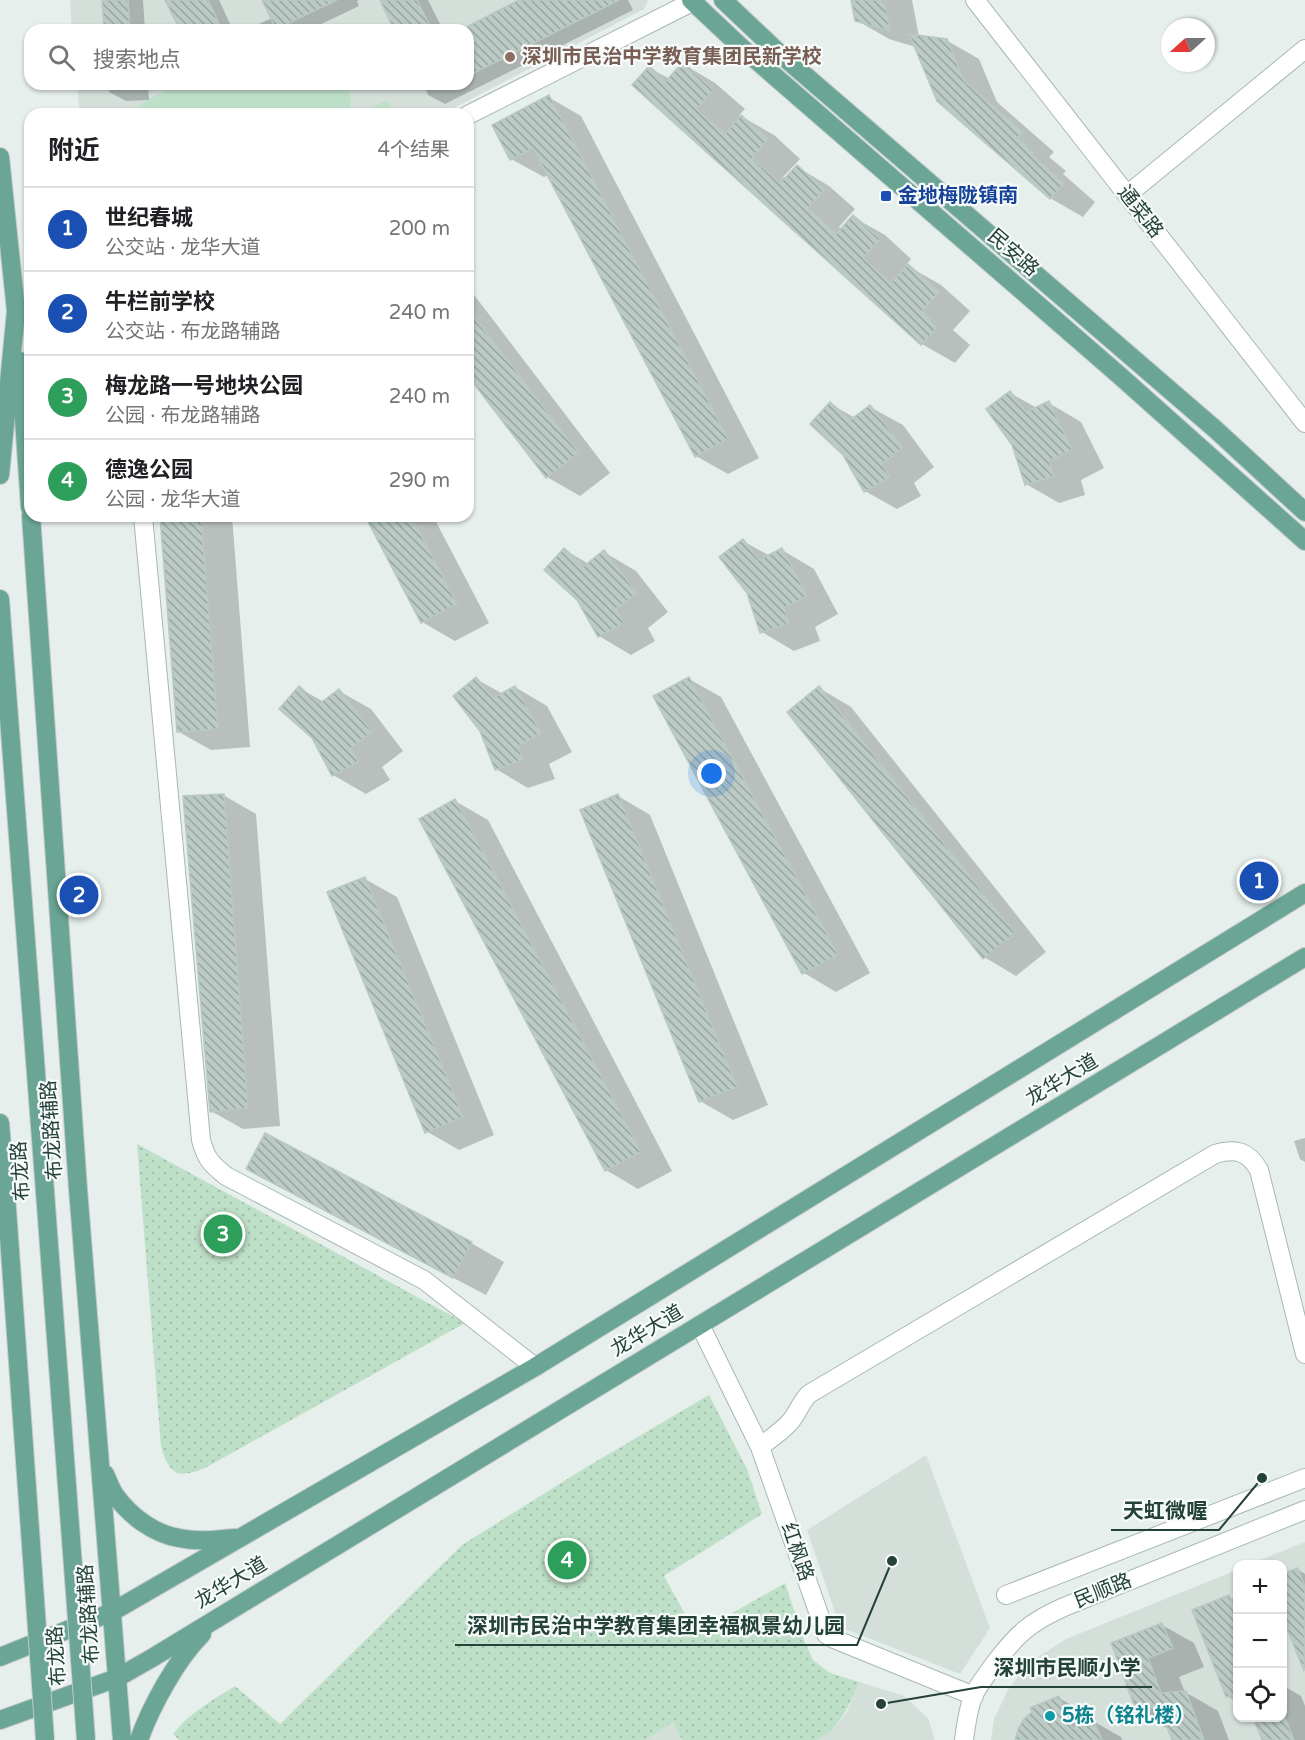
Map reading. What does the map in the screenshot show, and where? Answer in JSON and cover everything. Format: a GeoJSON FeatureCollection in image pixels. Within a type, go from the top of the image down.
{"type":"FeatureCollection","features":[{"type":"Feature","properties":{"kind":"main road","name":"民安路"},"geometry":{"type":"LineString","coordinates":[[723,0],[778,52],[1206,421],[1305,512]]}},
{"type":"Feature","properties":{"kind":"main road","name":"民安路"},"geometry":{"type":"LineString","coordinates":[[691,1],[1305,540]]}},
{"type":"Feature","properties":{"kind":"main road"},"geometry":{"type":"LineString","coordinates":[[0,157],[16,311],[24,423]]}},
{"type":"Feature","properties":{"kind":"main road"},"geometry":{"type":"LineString","coordinates":[[0,475],[16,311]]}},
{"type":"Feature","properties":{"kind":"main road","name":"布龙路辅路"},"geometry":{"type":"LineString","coordinates":[[31,522],[78,1189],[122,1740]]}},
{"type":"Feature","properties":{"kind":"main road","name":"布龙路"},"geometry":{"type":"LineString","coordinates":[[0,599],[86,1740]]}},
{"type":"Feature","properties":{"kind":"main road","name":"龙华大道"},"geometry":{"type":"LineString","coordinates":[[0,1657],[111,1612],[535,1367],[1305,893]]}},
{"type":"Feature","properties":{"kind":"main road","name":"龙华大道"},"geometry":{"type":"LineString","coordinates":[[0,1720],[117,1678],[1305,957]]}},
{"type":"Feature","properties":{"kind":"main road","name":"布龙路"},"geometry":{"type":"LineString","coordinates":[[0,1123],[45,1740]]}},
{"type":"Feature","properties":{"kind":"main road"},"geometry":{"type":"LineString","coordinates":[[100,1460],[114,1493],[132,1514],[151,1528],[177,1538],[201,1541],[239,1538]]}},
{"type":"Feature","properties":{"kind":"main road"},"geometry":{"type":"LineString","coordinates":[[140,1740],[154,1706],[190,1646],[220,1616]]}},
{"type":"Feature","properties":{"kind":"street","name":"通菜路"},"geometry":{"type":"LineString","coordinates":[[975,0],[1305,423]]}},
{"type":"Feature","properties":{"kind":"street"},"geometry":{"type":"LineString","coordinates":[[474,112],[691,1]]}},
{"type":"Feature","properties":{"kind":"street"},"geometry":{"type":"LineString","coordinates":[[1126,195],[1305,50]]}},
{"type":"Feature","properties":{"kind":"street"},"geometry":{"type":"LineString","coordinates":[[144,522],[201,1140],[205,1155],[214,1167],[226,1176],[424,1280],[535,1367]]}},
{"type":"Feature","properties":{"kind":"street"},"geometry":{"type":"LineString","coordinates":[[760,1447],[789,1424],[801,1402],[809,1394],[1205,1159],[1225,1151],[1245,1154],[1254,1160],[1259,1170],[1305,1354]]}},
{"type":"Feature","properties":{"kind":"street","name":"红枫路"},"geometry":{"type":"LineString","coordinates":[[700,1325],[760,1447],[826,1634],[974,1696]]}},
{"type":"Feature","properties":{"kind":"street"},"geometry":{"type":"LineString","coordinates":[[1006,1595],[1305,1478]]}},
{"type":"Feature","properties":{"kind":"street","name":"民顺路"},"geometry":{"type":"LineString","coordinates":[[964,1740],[967,1716],[984,1678],[1013,1640],[1029,1626],[1044,1616],[1305,1510]]}},
{"type":"Feature","properties":{"kind":"shaded area","name":"深圳市民治中学教育集团民新学校"},"geometry":{"type":"Polygon","coordinates":[[[70,0],[648,0],[644,9],[454,108],[79,108],[78,90],[474,90],[474,24],[72,24],[70,0]]]}},
{"type":"Feature","properties":{"kind":"shaded area"},"geometry":{"type":"Polygon","coordinates":[[[926,1455],[990,1628],[960,1674],[840,1627],[807,1530],[926,1455]]]}},
{"type":"Feature","properties":{"kind":"shaded area"},"geometry":{"type":"Polygon","coordinates":[[[1305,1542],[1305,1740],[991,1740],[994,1719],[1008,1690],[1024,1669],[1041,1655],[1066,1639],[1233,1572],[1233,1722],[1287,1722],[1287,1560],[1260,1560],[1305,1542]]]}},
{"type":"Feature","properties":{"kind":"shaded area"},"geometry":{"type":"Polygon","coordinates":[[[859,1682],[904,1696],[928,1718],[935,1740],[817,1740],[838,1724],[847,1712],[859,1682]]]}},
{"type":"Feature","properties":{"kind":"shaded area"},"geometry":{"type":"Polygon","coordinates":[[[673,1722],[682,1740],[646,1740],[673,1722]]]}},
{"type":"Feature","properties":{"kind":"green space"},"geometry":{"type":"Polygon","coordinates":[[[166,90],[349,90],[351,99],[350,108],[138,108],[147,100],[166,90]]]}},
{"type":"Feature","properties":{"kind":"green space"},"geometry":{"type":"Polygon","coordinates":[[[387,100],[390,108],[372,108],[387,100]]]}},
{"type":"Feature","properties":{"kind":"green space"},"geometry":{"type":"Polygon","coordinates":[[[137,1144],[465,1323],[205,1468],[181,1474],[176,1472],[167,1463],[161,1446],[137,1144]]]}},
{"type":"Feature","properties":{"kind":"green space"},"geometry":{"type":"Polygon","coordinates":[[[709,1395],[747,1469],[762,1514],[664,1576],[696,1634],[785,1583],[813,1660],[830,1673],[859,1682],[848,1707],[825,1735],[817,1740],[682,1740],[673,1722],[646,1740],[179,1740],[173,1734],[194,1713],[235,1686],[280,1724],[462,1545],[585,1468],[709,1395]]]}},
{"type":"Feature","properties":{"kind":"building"},"geometry":{"type":"Polygon","coordinates":[[[102,0],[128,0],[130,24],[104,24],[102,0]]]}},
{"type":"Feature","properties":{"kind":"building"},"geometry":{"type":"Polygon","coordinates":[[[165,0],[208,0],[219,24],[177,24],[165,0]]]}},
{"type":"Feature","properties":{"kind":"building"},"geometry":{"type":"Polygon","coordinates":[[[262,0],[337,0],[287,24],[274,24],[262,0]]]}},
{"type":"Feature","properties":{"kind":"building"},"geometry":{"type":"Polygon","coordinates":[[[380,0],[417,0],[429,24],[391,24],[380,0]]]}},
{"type":"Feature","properties":{"kind":"building"},"geometry":{"type":"Polygon","coordinates":[[[519,0],[619,0],[474,73],[474,24],[472,24],[519,0]]]}},
{"type":"Feature","properties":{"kind":"building"},"geometry":{"type":"Polygon","coordinates":[[[851,0],[884,0],[890,31],[855,21],[851,0]]]}},
{"type":"Feature","properties":{"kind":"building"},"geometry":{"type":"Polygon","coordinates":[[[909,34],[947,39],[964,81],[1023,132],[1018,137],[1034,152],[1032,155],[1064,183],[1050,199],[937,101],[909,34]]]}},
{"type":"Feature","properties":{"kind":"building"},"geometry":{"type":"Polygon","coordinates":[[[683,62],[713,90],[697,109],[725,134],[741,115],[768,139],[752,158],[780,183],[797,165],[824,189],[808,208],[836,234],[853,215],[880,239],[863,258],[891,283],[908,264],[939,292],[922,311],[939,326],[921,345],[632,85],[649,66],[666,81],[683,62]]]}},
{"type":"Feature","properties":{"kind":"building"},"geometry":{"type":"Polygon","coordinates":[[[549,95],[728,439],[695,457],[533,148],[510,160],[492,125],[549,95]]]}},
{"type":"Feature","properties":{"kind":"building"},"geometry":{"type":"Polygon","coordinates":[[[474,317],[579,453],[546,478],[474,384],[474,317]]]}},
{"type":"Feature","properties":{"kind":"building"},"geometry":{"type":"Polygon","coordinates":[[[1010,391],[1026,412],[1049,401],[1072,450],[1049,461],[1054,476],[1025,485],[1012,445],[986,409],[1010,391]]]}},
{"type":"Feature","properties":{"kind":"building"},"geometry":{"type":"Polygon","coordinates":[[[830,402],[850,420],[870,405],[903,447],[882,464],[890,477],[864,492],[843,455],[810,424],[830,402]]]}},
{"type":"Feature","properties":{"kind":"building"},"geometry":{"type":"Polygon","coordinates":[[[160,522],[201,522],[218,729],[177,732],[160,522]]]}},
{"type":"Feature","properties":{"kind":"building"},"geometry":{"type":"Polygon","coordinates":[[[368,522],[414,522],[457,604],[421,623],[368,522]]]}},
{"type":"Feature","properties":{"kind":"building"},"geometry":{"type":"Polygon","coordinates":[[[743,539],[759,560],[782,548],[807,596],[784,608],[789,623],[760,633],[747,593],[719,557],[743,539]]]}},
{"type":"Feature","properties":{"kind":"building"},"geometry":{"type":"Polygon","coordinates":[[[564,548],[584,566],[604,550],[637,593],[616,609],[624,623],[598,637],[577,600],[544,570],[564,548]]]}},
{"type":"Feature","properties":{"kind":"building"},"geometry":{"type":"Polygon","coordinates":[[[476,677],[493,698],[515,686],[541,733],[518,746],[523,760],[495,770],[480,731],[453,696],[476,677]]]}},
{"type":"Feature","properties":{"kind":"building"},"geometry":{"type":"Polygon","coordinates":[[[689,677],[838,955],[802,974],[653,696],[689,677]]]}},
{"type":"Feature","properties":{"kind":"building"},"geometry":{"type":"Polygon","coordinates":[[[299,686],[319,704],[339,689],[372,732],[351,748],[358,762],[332,776],[312,738],[279,709],[299,686]]]}},
{"type":"Feature","properties":{"kind":"building"},"geometry":{"type":"Polygon","coordinates":[[[819,686],[1015,933],[983,959],[787,712],[819,686]]]}},
{"type":"Feature","properties":{"kind":"building"},"geometry":{"type":"Polygon","coordinates":[[[224,794],[248,1108],[210,1112],[183,796],[224,794]]]}},
{"type":"Feature","properties":{"kind":"building"},"geometry":{"type":"Polygon","coordinates":[[[618,794],[737,1087],[699,1102],[580,810],[618,794]]]}},
{"type":"Feature","properties":{"kind":"building"},"geometry":{"type":"Polygon","coordinates":[[[455,799],[641,1152],[605,1171],[419,819],[455,799]]]}},
{"type":"Feature","properties":{"kind":"building"},"geometry":{"type":"Polygon","coordinates":[[[365,877],[463,1117],[425,1133],[327,892],[365,877]]]}},
{"type":"Feature","properties":{"kind":"building"},"geometry":{"type":"Polygon","coordinates":[[[265,1133],[472,1242],[453,1278],[246,1169],[265,1133]]]}},
{"type":"Feature","properties":{"kind":"building"},"geometry":{"type":"Polygon","coordinates":[[[1298,1568],[1305,1587],[1304,1671],[1287,1628],[1287,1572],[1298,1568]]]}},
{"type":"Feature","properties":{"kind":"building"},"geometry":{"type":"Polygon","coordinates":[[[1229,1595],[1233,1605],[1233,1696],[1226,1697],[1192,1610],[1229,1595]]]}},
{"type":"Feature","properties":{"kind":"building"},"geometry":{"type":"Polygon","coordinates":[[[1162,1623],[1173,1648],[1148,1658],[1161,1693],[1186,1691],[1204,1740],[1172,1740],[1159,1705],[1137,1713],[1111,1643],[1162,1623]]]}},
{"type":"Feature","properties":{"kind":"building","name":"5栋（铭礼楼）"},"geometry":{"type":"Polygon","coordinates":[[[1059,1696],[1072,1728],[1093,1719],[1102,1740],[1015,1740],[1019,1727],[1032,1712],[1030,1708],[1059,1696]]]}},
{"type":"Feature","properties":{"kind":"building"},"geometry":{"type":"Polygon","coordinates":[[[1255,1722],[1287,1722],[1294,1740],[1262,1740],[1255,1722]]]}},
{"type":"Feature","properties":{"kind":"place","name":"深圳市民治中学教育集团民新学校"},"geometry":{"type":"Point","coordinates":[510,57]}},
{"type":"Feature","properties":{"kind":"place","name":"金地梅陇镇南"},"geometry":{"type":"Point","coordinates":[886,196]}},
{"type":"Feature","properties":{"kind":"place","name":"世纪春城"},"geometry":{"type":"Point","coordinates":[1259,881]}},
{"type":"Feature","properties":{"kind":"place","name":"牛栏前学校"},"geometry":{"type":"Point","coordinates":[79,895]}},
{"type":"Feature","properties":{"kind":"place","name":"梅龙路一号地块公园"},"geometry":{"type":"Point","coordinates":[223,1234]}},
{"type":"Feature","properties":{"kind":"place","name":"天虹微喔"},"geometry":{"type":"Point","coordinates":[1262,1478]}},
{"type":"Feature","properties":{"kind":"place","name":"德逸公园"},"geometry":{"type":"Point","coordinates":[567,1560]}},
{"type":"Feature","properties":{"kind":"place","name":"深圳市民治中学教育集团幸福枫景幼儿园"},"geometry":{"type":"Point","coordinates":[892,1561]}},
{"type":"Feature","properties":{"kind":"place","name":"深圳市民顺小学"},"geometry":{"type":"Point","coordinates":[881,1704]}},
{"type":"Feature","properties":{"kind":"place","name":"5栋（铭礼楼）"},"geometry":{"type":"Point","coordinates":[1050,1716]}}]}
